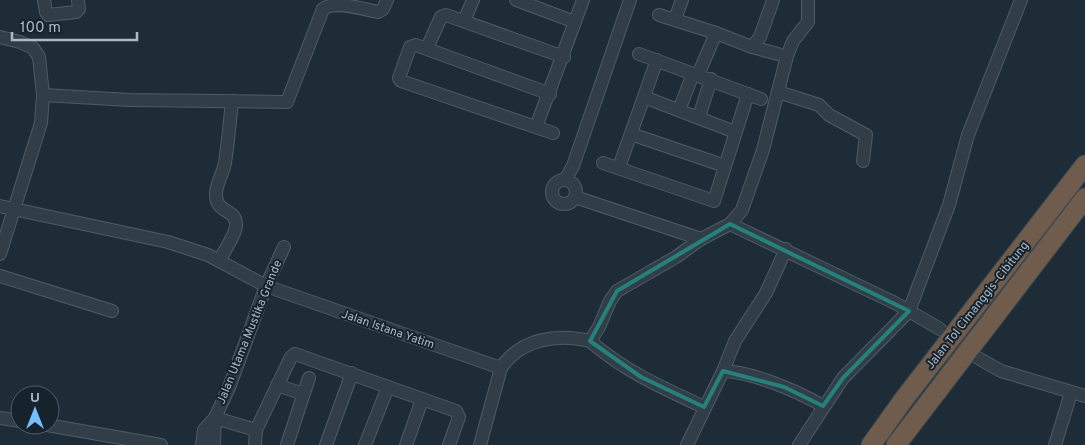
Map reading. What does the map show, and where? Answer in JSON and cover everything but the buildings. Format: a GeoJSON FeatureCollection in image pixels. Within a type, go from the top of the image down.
{"type":"FeatureCollection","features":[{"type":"Feature","properties":{"kind":"highway","name":"Jalan Tol Cimanggis–Cibitung"},"geometry":{"type":"LineString","coordinates":[[871,445],[904,399],[1085,165]]}},
{"type":"Feature","properties":{"kind":"highway","name":"Jalan Tol Cimanggis–Cibitung"},"geometry":{"type":"LineString","coordinates":[[896,445],[1085,198]]}},
{"type":"Feature","properties":{"kind":"street"},"geometry":{"type":"LineString","coordinates":[[44,0],[48,15],[76,12],[79,9],[78,0]]}},
{"type":"Feature","properties":{"kind":"street"},"geometry":{"type":"LineString","coordinates":[[43,95],[130,100],[287,102],[323,9],[327,5],[335,4],[378,12],[383,9],[387,0]]}},
{"type":"Feature","properties":{"kind":"street"},"geometry":{"type":"LineString","coordinates":[[464,22],[473,0]]}},
{"type":"Feature","properties":{"kind":"street"},"geometry":{"type":"LineString","coordinates":[[516,0],[575,22]]}},
{"type":"Feature","properties":{"kind":"street"},"geometry":{"type":"LineString","coordinates":[[536,127],[564,57],[583,0]]}},
{"type":"Feature","properties":{"kind":"street"},"geometry":{"type":"LineString","coordinates":[[566,180],[630,0]]}},
{"type":"Feature","properties":{"kind":"street"},"geometry":{"type":"LineString","coordinates":[[675,19],[682,0]]}},
{"type":"Feature","properties":{"kind":"street"},"geometry":{"type":"LineString","coordinates":[[752,47],[760,37],[773,0]]}},
{"type":"Feature","properties":{"kind":"street"},"geometry":{"type":"LineString","coordinates":[[590,341],[617,291],[676,257],[701,239],[730,224],[742,210],[748,198],[782,72],[793,41],[808,22],[808,0]]}},
{"type":"Feature","properties":{"kind":"street"},"geometry":{"type":"LineString","coordinates":[[799,445],[843,378],[909,311],[949,205],[968,135],[992,67],[1021,0]]}},
{"type":"Feature","properties":{"kind":"street"},"geometry":{"type":"LineString","coordinates":[[659,14],[752,47],[778,54]]}},
{"type":"Feature","properties":{"kind":"street"},"geometry":{"type":"LineString","coordinates":[[427,48],[441,17],[446,15],[564,57]]}},
{"type":"Feature","properties":{"kind":"street"},"geometry":{"type":"LineString","coordinates":[[679,110],[716,33]]}},
{"type":"Feature","properties":{"kind":"street"},"geometry":{"type":"LineString","coordinates":[[0,37],[20,42],[33,48],[39,57],[43,95],[40,123],[0,254]]}},
{"type":"Feature","properties":{"kind":"street"},"geometry":{"type":"LineString","coordinates":[[550,94],[416,45],[410,47],[399,74],[401,81],[553,133]]}},
{"type":"Feature","properties":{"kind":"street"},"geometry":{"type":"LineString","coordinates":[[639,54],[761,99]]}},
{"type":"Feature","properties":{"kind":"street"},"geometry":{"type":"LineString","coordinates":[[619,167],[657,60]]}},
{"type":"Feature","properties":{"kind":"street"},"geometry":{"type":"LineString","coordinates":[[699,117],[711,80]]}},
{"type":"Feature","properties":{"kind":"street"},"geometry":{"type":"LineString","coordinates":[[778,92],[819,105],[829,115],[866,136],[863,161]]}},
{"type":"Feature","properties":{"kind":"street"},"geometry":{"type":"LineString","coordinates":[[602,162],[714,201],[748,94]]}},
{"type":"Feature","properties":{"kind":"street"},"geometry":{"type":"LineString","coordinates":[[644,98],[735,132]]}},
{"type":"Feature","properties":{"kind":"street"},"geometry":{"type":"LineString","coordinates":[[219,261],[236,227],[235,218],[230,212],[220,208],[216,202],[216,190],[224,164],[232,101]]}},
{"type":"Feature","properties":{"kind":"street"},"geometry":{"type":"LineString","coordinates":[[631,134],[725,166]]}},
{"type":"Feature","properties":{"kind":"street"},"geometry":{"type":"LineString","coordinates":[[566,180],[576,188],[575,197],[568,203],[564,203],[553,195],[557,182],[566,180]]}},
{"type":"Feature","properties":{"kind":"street"},"geometry":{"type":"LineString","coordinates":[[575,197],[701,239]]}},
{"type":"Feature","properties":{"kind":"street","name":"Jalan Istana Yatim"},"geometry":{"type":"LineString","coordinates":[[0,206],[143,235],[208,255],[266,286],[501,368]]}},
{"type":"Feature","properties":{"kind":"street"},"geometry":{"type":"LineString","coordinates":[[730,224],[786,249],[815,266],[909,311],[940,329]]}},
{"type":"Feature","properties":{"kind":"street","name":"Jalan Utama Mustika Grande"},"geometry":{"type":"LineString","coordinates":[[202,445],[204,430],[214,418],[243,353],[266,286],[284,247]]}},
{"type":"Feature","properties":{"kind":"street"},"geometry":{"type":"LineString","coordinates":[[687,445],[723,371],[735,341],[766,293],[786,249]]}},
{"type":"Feature","properties":{"kind":"street"},"geometry":{"type":"LineString","coordinates":[[0,276],[112,311]]}},
{"type":"Feature","properties":{"kind":"street"},"geometry":{"type":"LineString","coordinates":[[480,445],[501,368],[509,357],[526,345],[562,338],[590,341],[614,361],[641,377],[704,407]]}},
{"type":"Feature","properties":{"kind":"street"},"geometry":{"type":"LineString","coordinates":[[255,445],[256,430],[291,356],[295,354],[388,386],[458,414],[449,445]]}},
{"type":"Feature","properties":{"kind":"street"},"geometry":{"type":"LineString","coordinates":[[978,358],[1001,371],[1085,396]]}},
{"type":"Feature","properties":{"kind":"street"},"geometry":{"type":"LineString","coordinates":[[723,371],[736,372],[784,387],[823,406]]}},
{"type":"Feature","properties":{"kind":"street"},"geometry":{"type":"LineString","coordinates":[[326,445],[352,373]]}},
{"type":"Feature","properties":{"kind":"street"},"geometry":{"type":"LineString","coordinates":[[287,445],[309,378]]}},
{"type":"Feature","properties":{"kind":"street"},"geometry":{"type":"LineString","coordinates":[[277,385],[303,394]]}},
{"type":"Feature","properties":{"kind":"street"},"geometry":{"type":"LineString","coordinates":[[365,445],[388,386]]}},
{"type":"Feature","properties":{"kind":"street"},"geometry":{"type":"LineString","coordinates":[[1055,445],[1071,393]]}},
{"type":"Feature","properties":{"kind":"street"},"geometry":{"type":"LineString","coordinates":[[406,445],[422,400]]}},
{"type":"Feature","properties":{"kind":"street"},"geometry":{"type":"LineString","coordinates":[[214,418],[256,430]]}},
{"type":"Feature","properties":{"kind":"street","name":"Jalan Utama Mustika Grande"},"geometry":{"type":"LineString","coordinates":[[214,418],[214,445]]}},
{"type":"Feature","properties":{"kind":"street"},"geometry":{"type":"LineString","coordinates":[[60,427],[161,444]]}},
{"type":"Feature","properties":{"kind":"highlighted area"},"geometry":{"type":"Polygon","coordinates":[[[730,224],[909,311],[843,378],[823,406],[784,387],[723,371],[704,407],[641,377],[590,341],[617,291],[730,224]]]}}]}
